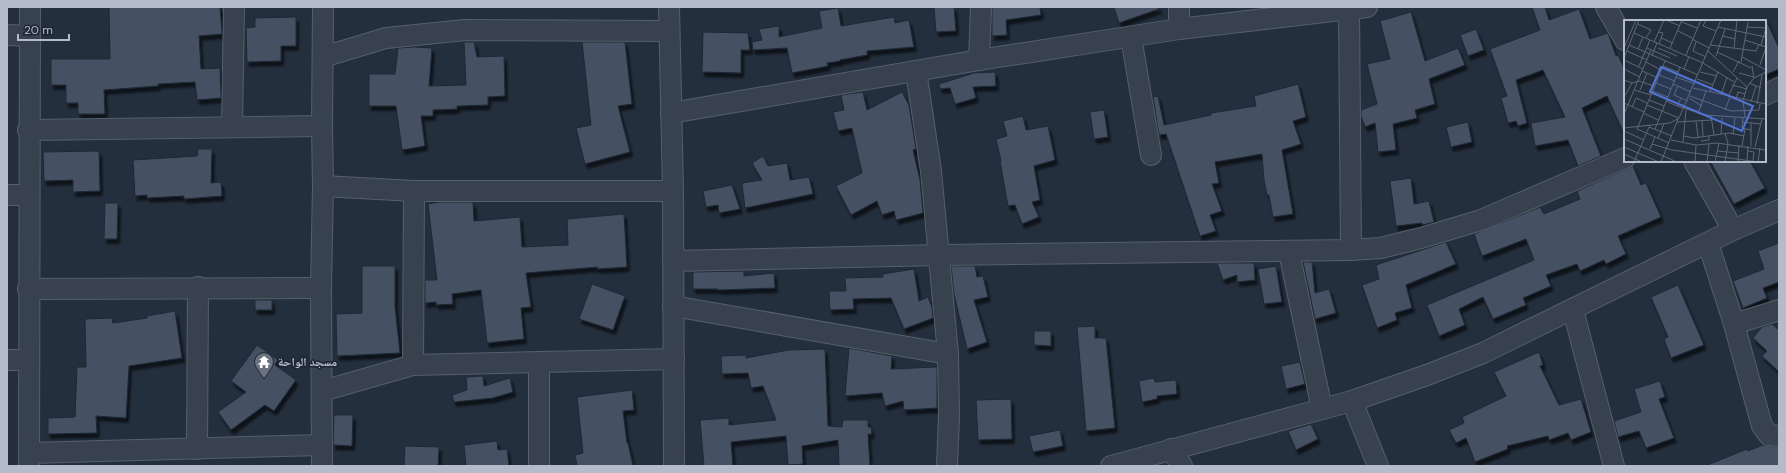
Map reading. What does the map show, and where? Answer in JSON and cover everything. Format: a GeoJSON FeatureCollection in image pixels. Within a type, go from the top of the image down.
{"type":"FeatureCollection","features":[{"type":"Feature","properties":{"kind":"street"},"geometry":{"type":"LineString","coordinates":[[30,7],[28,130],[29,460],[197,449],[233,457],[321,445]]}},
{"type":"Feature","properties":{"kind":"street"},"geometry":{"type":"LineString","coordinates":[[232,126],[234,7]]}},
{"type":"Feature","properties":{"kind":"street"},"geometry":{"type":"LineString","coordinates":[[322,466],[321,288],[323,186],[323,7]]}},
{"type":"Feature","properties":{"kind":"street"},"geometry":{"type":"LineString","coordinates":[[669,7],[673,191],[674,466]]}},
{"type":"Feature","properties":{"kind":"street"},"geometry":{"type":"LineString","coordinates":[[979,60],[981,7]]}},
{"type":"Feature","properties":{"kind":"street"},"geometry":{"type":"LineString","coordinates":[[1178,7],[1179,29]]}},
{"type":"Feature","properties":{"kind":"street"},"geometry":{"type":"LineString","coordinates":[[1606,7],[1624,38]]}},
{"type":"Feature","properties":{"kind":"street"},"geometry":{"type":"LineString","coordinates":[[671,113],[979,60],[1179,29],[1309,11],[1358,8],[1352,250]]}},
{"type":"Feature","properties":{"kind":"street"},"geometry":{"type":"LineString","coordinates":[[322,57],[386,38],[464,30],[669,31]]}},
{"type":"Feature","properties":{"kind":"street"},"geometry":{"type":"LineString","coordinates":[[7,35],[29,36]]}},
{"type":"Feature","properties":{"kind":"street"},"geometry":{"type":"LineString","coordinates":[[1131,37],[1151,155]]}},
{"type":"Feature","properties":{"kind":"street"},"geometry":{"type":"LineString","coordinates":[[916,71],[931,171],[948,354],[949,416],[947,466]]}},
{"type":"Feature","properties":{"kind":"street"},"geometry":{"type":"LineString","coordinates":[[1766,94],[1779,88]]}},
{"type":"Feature","properties":{"kind":"street"},"geometry":{"type":"LineString","coordinates":[[28,130],[232,126],[322,126]]}},
{"type":"Feature","properties":{"kind":"street"},"geometry":{"type":"LineString","coordinates":[[673,261],[1289,252],[1381,248],[1457,228],[1624,158]]}},
{"type":"Feature","properties":{"kind":"street"},"geometry":{"type":"LineString","coordinates":[[1695,162],[1733,230]]}},
{"type":"Feature","properties":{"kind":"street"},"geometry":{"type":"LineString","coordinates":[[323,186],[414,191],[673,191]]}},
{"type":"Feature","properties":{"kind":"street"},"geometry":{"type":"LineString","coordinates":[[413,365],[414,191]]}},
{"type":"Feature","properties":{"kind":"street"},"geometry":{"type":"LineString","coordinates":[[7,194],[29,195]]}},
{"type":"Feature","properties":{"kind":"street"},"geometry":{"type":"LineString","coordinates":[[1111,466],[1352,401],[1427,375],[1483,353],[1733,230],[1779,210]]}},
{"type":"Feature","properties":{"kind":"street"},"geometry":{"type":"LineString","coordinates":[[1708,243],[1734,324],[1762,426],[1769,434],[1779,436]]}},
{"type":"Feature","properties":{"kind":"street"},"geometry":{"type":"LineString","coordinates":[[1289,252],[1322,409]]}},
{"type":"Feature","properties":{"kind":"street"},"geometry":{"type":"LineString","coordinates":[[28,290],[198,287],[321,288]]}},
{"type":"Feature","properties":{"kind":"street"},"geometry":{"type":"LineString","coordinates":[[197,449],[198,287]]}},
{"type":"Feature","properties":{"kind":"street"},"geometry":{"type":"LineString","coordinates":[[673,306],[948,354]]}},
{"type":"Feature","properties":{"kind":"street"},"geometry":{"type":"LineString","coordinates":[[1573,310],[1614,466]]}},
{"type":"Feature","properties":{"kind":"street"},"geometry":{"type":"LineString","coordinates":[[1734,324],[1779,310]]}},
{"type":"Feature","properties":{"kind":"street"},"geometry":{"type":"LineString","coordinates":[[322,391],[413,365],[674,359]]}},
{"type":"Feature","properties":{"kind":"street"},"geometry":{"type":"LineString","coordinates":[[7,360],[28,360]]}},
{"type":"Feature","properties":{"kind":"street"},"geometry":{"type":"LineString","coordinates":[[539,362],[539,466]]}},
{"type":"Feature","properties":{"kind":"street"},"geometry":{"type":"LineString","coordinates":[[1352,401],[1378,466]]}},
{"type":"Feature","properties":{"kind":"street"},"geometry":{"type":"LineString","coordinates":[[1171,449],[1182,466]]}},
{"type":"Feature","properties":{"kind":"building"},"geometry":{"type":"Polygon","coordinates":[[[109,7],[220,7],[222,34],[199,36],[201,69],[220,68],[221,98],[197,100],[195,82],[158,84],[158,86],[104,90],[105,114],[78,114],[78,103],[66,103],[66,85],[51,85],[51,59],[110,59],[109,7]]]}},
{"type":"Feature","properties":{"kind":"building"},"geometry":{"type":"Polygon","coordinates":[[[934,7],[954,7],[956,31],[936,32],[934,7]]]}},
{"type":"Feature","properties":{"kind":"building"},"geometry":{"type":"Polygon","coordinates":[[[992,7],[1040,7],[1041,15],[1006,20],[1007,35],[992,36],[992,7]]]}},
{"type":"Feature","properties":{"kind":"building"},"geometry":{"type":"Polygon","coordinates":[[[1114,7],[1159,7],[1159,9],[1119,23],[1114,7]]]}},
{"type":"Feature","properties":{"kind":"building"},"geometry":{"type":"Polygon","coordinates":[[[1532,7],[1545,7],[1549,20],[1579,9],[1590,39],[1608,33],[1616,56],[1618,55],[1624,68],[1624,134],[1607,96],[1582,108],[1601,156],[1578,166],[1568,140],[1535,146],[1531,123],[1565,117],[1543,70],[1516,80],[1527,123],[1518,126],[1516,121],[1508,123],[1501,98],[1507,96],[1490,49],[1540,30],[1532,7]]]}},
{"type":"Feature","properties":{"kind":"building"},"geometry":{"type":"Polygon","coordinates":[[[838,8],[841,26],[894,17],[895,23],[909,20],[914,47],[867,51],[867,55],[827,63],[828,66],[792,73],[787,48],[753,50],[752,42],[762,40],[759,29],[779,26],[779,37],[822,28],[819,11],[838,8]]]}},
{"type":"Feature","properties":{"kind":"building"},"geometry":{"type":"Polygon","coordinates":[[[1411,12],[1425,61],[1458,48],[1465,65],[1429,79],[1435,104],[1415,110],[1417,118],[1393,124],[1396,150],[1378,152],[1375,123],[1365,127],[1361,116],[1361,110],[1377,104],[1367,64],[1390,59],[1380,21],[1411,12]]]}},
{"type":"Feature","properties":{"kind":"building"},"geometry":{"type":"Polygon","coordinates":[[[296,17],[296,46],[281,46],[281,61],[247,62],[246,28],[255,27],[255,18],[296,17]]]}},
{"type":"Feature","properties":{"kind":"building"},"geometry":{"type":"Polygon","coordinates":[[[1766,20],[1779,48],[1779,69],[1766,75],[1766,20]]]}},
{"type":"Feature","properties":{"kind":"building"},"geometry":{"type":"Polygon","coordinates":[[[1476,29],[1484,50],[1468,56],[1460,35],[1476,29]]]}},
{"type":"Feature","properties":{"kind":"building"},"geometry":{"type":"Polygon","coordinates":[[[703,32],[748,33],[750,50],[741,50],[741,73],[702,72],[703,32]]]}},
{"type":"Feature","properties":{"kind":"building"},"geometry":{"type":"Polygon","coordinates":[[[464,42],[474,42],[477,57],[504,56],[505,96],[488,97],[488,105],[457,106],[457,109],[433,110],[433,116],[421,116],[425,146],[402,150],[396,106],[369,106],[369,74],[395,74],[398,48],[432,48],[429,86],[466,85],[464,42]]]}},
{"type":"Feature","properties":{"kind":"building"},"geometry":{"type":"Polygon","coordinates":[[[582,42],[625,42],[632,104],[618,106],[630,152],[585,164],[576,128],[591,125],[582,42]]]}},
{"type":"Feature","properties":{"kind":"building"},"geometry":{"type":"Polygon","coordinates":[[[995,72],[996,86],[973,87],[976,98],[955,104],[950,88],[940,89],[939,84],[974,73],[995,72]]]}},
{"type":"Feature","properties":{"kind":"building"},"geometry":{"type":"Polygon","coordinates":[[[1298,84],[1306,117],[1293,121],[1301,144],[1282,150],[1293,214],[1273,217],[1269,195],[1267,195],[1264,180],[1262,154],[1215,162],[1219,183],[1212,184],[1222,211],[1210,215],[1216,231],[1200,236],[1166,134],[1159,135],[1153,97],[1158,96],[1164,125],[1211,115],[1211,113],[1256,106],[1254,96],[1298,84]]]}},
{"type":"Feature","properties":{"kind":"building"},"geometry":{"type":"Polygon","coordinates":[[[863,92],[867,110],[902,92],[909,105],[916,149],[913,150],[920,180],[923,213],[896,220],[894,211],[882,215],[877,201],[851,215],[836,186],[862,173],[852,128],[838,131],[833,112],[844,110],[841,95],[863,92]]]}},
{"type":"Feature","properties":{"kind":"building"},"geometry":{"type":"Polygon","coordinates":[[[1104,110],[1108,137],[1094,139],[1090,112],[1104,110]]]}},
{"type":"Feature","properties":{"kind":"building"},"geometry":{"type":"Polygon","coordinates":[[[1023,116],[1026,130],[1048,126],[1055,160],[1034,166],[1040,200],[1032,202],[1039,217],[1022,224],[1015,205],[1008,206],[996,139],[1007,136],[1003,121],[1023,116]]]}},
{"type":"Feature","properties":{"kind":"building"},"geometry":{"type":"Polygon","coordinates":[[[1468,122],[1472,142],[1451,147],[1446,127],[1468,122]]]}},
{"type":"Feature","properties":{"kind":"building"},"geometry":{"type":"Polygon","coordinates":[[[198,149],[212,149],[211,183],[221,182],[222,196],[184,199],[184,196],[147,198],[147,195],[135,196],[133,160],[197,156],[198,149]]]}},
{"type":"Feature","properties":{"kind":"building"},"geometry":{"type":"Polygon","coordinates":[[[99,151],[100,191],[73,192],[73,180],[44,181],[43,152],[99,151]]]}},
{"type":"Feature","properties":{"kind":"building"},"geometry":{"type":"Polygon","coordinates":[[[763,156],[768,166],[787,163],[790,180],[809,177],[813,194],[745,208],[742,183],[762,180],[752,163],[763,156]]]}},
{"type":"Feature","properties":{"kind":"building"},"geometry":{"type":"Polygon","coordinates":[[[1711,162],[1751,162],[1765,188],[1734,204],[1711,162]]]}},
{"type":"Feature","properties":{"kind":"building"},"geometry":{"type":"Polygon","coordinates":[[[1633,166],[1641,185],[1646,183],[1661,217],[1618,236],[1626,254],[1606,264],[1604,260],[1580,271],[1577,264],[1546,275],[1551,286],[1523,298],[1526,305],[1493,319],[1483,297],[1459,309],[1465,325],[1439,336],[1427,305],[1534,260],[1526,239],[1482,256],[1474,234],[1540,207],[1544,214],[1580,199],[1577,191],[1633,166]]]}},
{"type":"Feature","properties":{"kind":"building"},"geometry":{"type":"Polygon","coordinates":[[[1411,178],[1414,204],[1429,201],[1434,222],[1423,225],[1422,223],[1396,226],[1390,181],[1411,178]]]}},
{"type":"Feature","properties":{"kind":"building"},"geometry":{"type":"Polygon","coordinates":[[[732,185],[740,209],[719,213],[718,205],[706,207],[703,191],[732,185]]]}},
{"type":"Feature","properties":{"kind":"building"},"geometry":{"type":"Polygon","coordinates":[[[440,202],[473,202],[474,221],[520,217],[522,247],[568,245],[567,219],[624,214],[627,267],[597,269],[598,267],[526,273],[531,307],[521,308],[524,339],[487,343],[481,290],[452,294],[453,304],[436,305],[436,302],[425,303],[425,280],[437,280],[428,204],[440,202]]]}},
{"type":"Feature","properties":{"kind":"building"},"geometry":{"type":"Polygon","coordinates":[[[105,203],[118,203],[117,239],[104,239],[105,203]]]}},
{"type":"Feature","properties":{"kind":"building"},"geometry":{"type":"Polygon","coordinates":[[[1446,242],[1456,264],[1406,285],[1412,308],[1395,313],[1397,320],[1377,328],[1362,285],[1379,279],[1376,265],[1446,242]]]}},
{"type":"Feature","properties":{"kind":"building"},"geometry":{"type":"Polygon","coordinates":[[[1779,243],[1779,282],[1763,288],[1767,298],[1743,308],[1733,281],[1764,269],[1758,251],[1779,243]]]}},
{"type":"Feature","properties":{"kind":"building"},"geometry":{"type":"Polygon","coordinates":[[[1303,262],[1312,262],[1315,293],[1329,289],[1336,313],[1315,319],[1303,262]]]}},
{"type":"Feature","properties":{"kind":"building"},"geometry":{"type":"Polygon","coordinates":[[[1217,263],[1254,263],[1255,280],[1237,282],[1237,275],[1223,280],[1217,263]]]}},
{"type":"Feature","properties":{"kind":"building"},"geometry":{"type":"Polygon","coordinates":[[[362,266],[395,266],[395,307],[400,353],[337,356],[336,314],[362,313],[362,266]]]}},
{"type":"Feature","properties":{"kind":"building"},"geometry":{"type":"Polygon","coordinates":[[[951,266],[975,266],[977,277],[983,276],[988,297],[974,300],[987,342],[967,349],[954,294],[951,266]]]}},
{"type":"Feature","properties":{"kind":"building"},"geometry":{"type":"Polygon","coordinates":[[[1276,266],[1282,302],[1264,304],[1258,269],[1276,266]]]}},
{"type":"Feature","properties":{"kind":"building"},"geometry":{"type":"Polygon","coordinates":[[[914,269],[919,301],[928,297],[932,307],[933,318],[904,329],[891,298],[853,299],[854,309],[830,310],[829,291],[846,291],[845,278],[883,277],[883,274],[914,269]]]}},
{"type":"Feature","properties":{"kind":"building"},"geometry":{"type":"Polygon","coordinates":[[[744,271],[744,276],[774,273],[775,288],[718,290],[693,289],[693,272],[744,271]]]}},
{"type":"Feature","properties":{"kind":"building"},"geometry":{"type":"Polygon","coordinates":[[[592,284],[625,296],[613,330],[579,319],[592,284]]]}},
{"type":"Feature","properties":{"kind":"building"},"geometry":{"type":"Polygon","coordinates":[[[1678,285],[1704,345],[1671,358],[1664,339],[1668,337],[1651,297],[1678,285]]]}},
{"type":"Feature","properties":{"kind":"building"},"geometry":{"type":"Polygon","coordinates":[[[255,300],[272,300],[272,310],[255,310],[255,300]]]}},
{"type":"Feature","properties":{"kind":"building"},"geometry":{"type":"Polygon","coordinates":[[[175,311],[182,358],[129,366],[126,418],[96,416],[97,433],[48,434],[48,418],[75,417],[77,367],[86,367],[85,319],[112,318],[113,323],[147,318],[147,316],[175,311]]]}},
{"type":"Feature","properties":{"kind":"building"},"geometry":{"type":"Polygon","coordinates":[[[1772,324],[1779,330],[1779,372],[1762,356],[1767,351],[1753,338],[1762,327],[1772,324]]]}},
{"type":"Feature","properties":{"kind":"building"},"geometry":{"type":"Polygon","coordinates":[[[1095,326],[1095,338],[1106,338],[1115,428],[1086,431],[1077,327],[1095,326]]]}},
{"type":"Feature","properties":{"kind":"building"},"geometry":{"type":"Polygon","coordinates":[[[1034,331],[1051,331],[1051,346],[1034,345],[1034,331]]]}},
{"type":"Feature","properties":{"kind":"building"},"geometry":{"type":"Polygon","coordinates":[[[257,345],[278,360],[275,365],[296,380],[274,411],[265,405],[231,430],[218,412],[246,392],[231,381],[257,345]]]}},
{"type":"Feature","properties":{"kind":"building"},"geometry":{"type":"Polygon","coordinates":[[[849,348],[892,356],[891,369],[937,367],[937,408],[904,410],[903,401],[885,406],[882,393],[845,396],[849,348]]]}},
{"type":"Feature","properties":{"kind":"building"},"geometry":{"type":"Polygon","coordinates":[[[825,349],[828,426],[842,427],[843,420],[868,420],[868,427],[871,427],[872,434],[868,434],[870,466],[839,466],[838,440],[802,446],[803,464],[788,465],[786,436],[731,442],[733,466],[704,466],[700,420],[729,418],[729,425],[776,420],[763,386],[751,388],[748,373],[722,374],[721,356],[746,355],[746,358],[789,350],[825,349]]]}},
{"type":"Feature","properties":{"kind":"building"},"geometry":{"type":"Polygon","coordinates":[[[1539,352],[1543,365],[1540,366],[1559,405],[1581,399],[1591,432],[1571,440],[1568,433],[1549,440],[1548,436],[1507,446],[1508,449],[1475,462],[1466,438],[1456,443],[1449,430],[1464,423],[1462,417],[1506,396],[1494,372],[1539,352]]]}},
{"type":"Feature","properties":{"kind":"building"},"geometry":{"type":"Polygon","coordinates":[[[1300,362],[1305,384],[1286,389],[1281,366],[1300,362]]]}},
{"type":"Feature","properties":{"kind":"building"},"geometry":{"type":"Polygon","coordinates":[[[483,376],[484,386],[510,378],[513,392],[493,398],[454,402],[452,395],[467,390],[466,377],[483,376]]]}},
{"type":"Feature","properties":{"kind":"building"},"geometry":{"type":"Polygon","coordinates":[[[1154,378],[1155,382],[1176,380],[1177,394],[1157,396],[1157,399],[1142,402],[1139,381],[1154,378]]]}},
{"type":"Feature","properties":{"kind":"building"},"geometry":{"type":"Polygon","coordinates":[[[1660,381],[1665,397],[1659,399],[1674,438],[1646,448],[1639,431],[1618,437],[1614,421],[1641,412],[1634,389],[1660,381]]]}},
{"type":"Feature","properties":{"kind":"building"},"geometry":{"type":"Polygon","coordinates":[[[632,390],[634,410],[623,411],[627,443],[633,466],[577,466],[575,455],[583,453],[577,397],[632,390]]]}},
{"type":"Feature","properties":{"kind":"building"},"geometry":{"type":"Polygon","coordinates":[[[1011,399],[1012,439],[978,440],[976,400],[1011,399]]]}},
{"type":"Feature","properties":{"kind":"building"},"geometry":{"type":"Polygon","coordinates":[[[334,415],[353,415],[352,446],[333,445],[334,415]]]}},
{"type":"Feature","properties":{"kind":"building"},"geometry":{"type":"Polygon","coordinates":[[[1311,424],[1318,439],[1296,450],[1288,431],[1311,424]]]}},
{"type":"Feature","properties":{"kind":"building"},"geometry":{"type":"Polygon","coordinates":[[[1060,430],[1063,446],[1033,452],[1029,436],[1060,430]]]}},
{"type":"Feature","properties":{"kind":"building"},"geometry":{"type":"Polygon","coordinates":[[[497,441],[498,450],[507,449],[509,466],[466,466],[464,445],[497,441]]]}},
{"type":"Feature","properties":{"kind":"building"},"geometry":{"type":"Polygon","coordinates":[[[1763,445],[1779,447],[1779,466],[1705,466],[1747,449],[1748,451],[1763,445]]]}},
{"type":"Feature","properties":{"kind":"building"},"geometry":{"type":"Polygon","coordinates":[[[405,446],[439,447],[438,466],[404,466],[405,446]]]}},
{"type":"Feature","properties":{"kind":"place","name":"مسجد الواحة"},"geometry":{"type":"Point","coordinates":[264,379]}}]}
